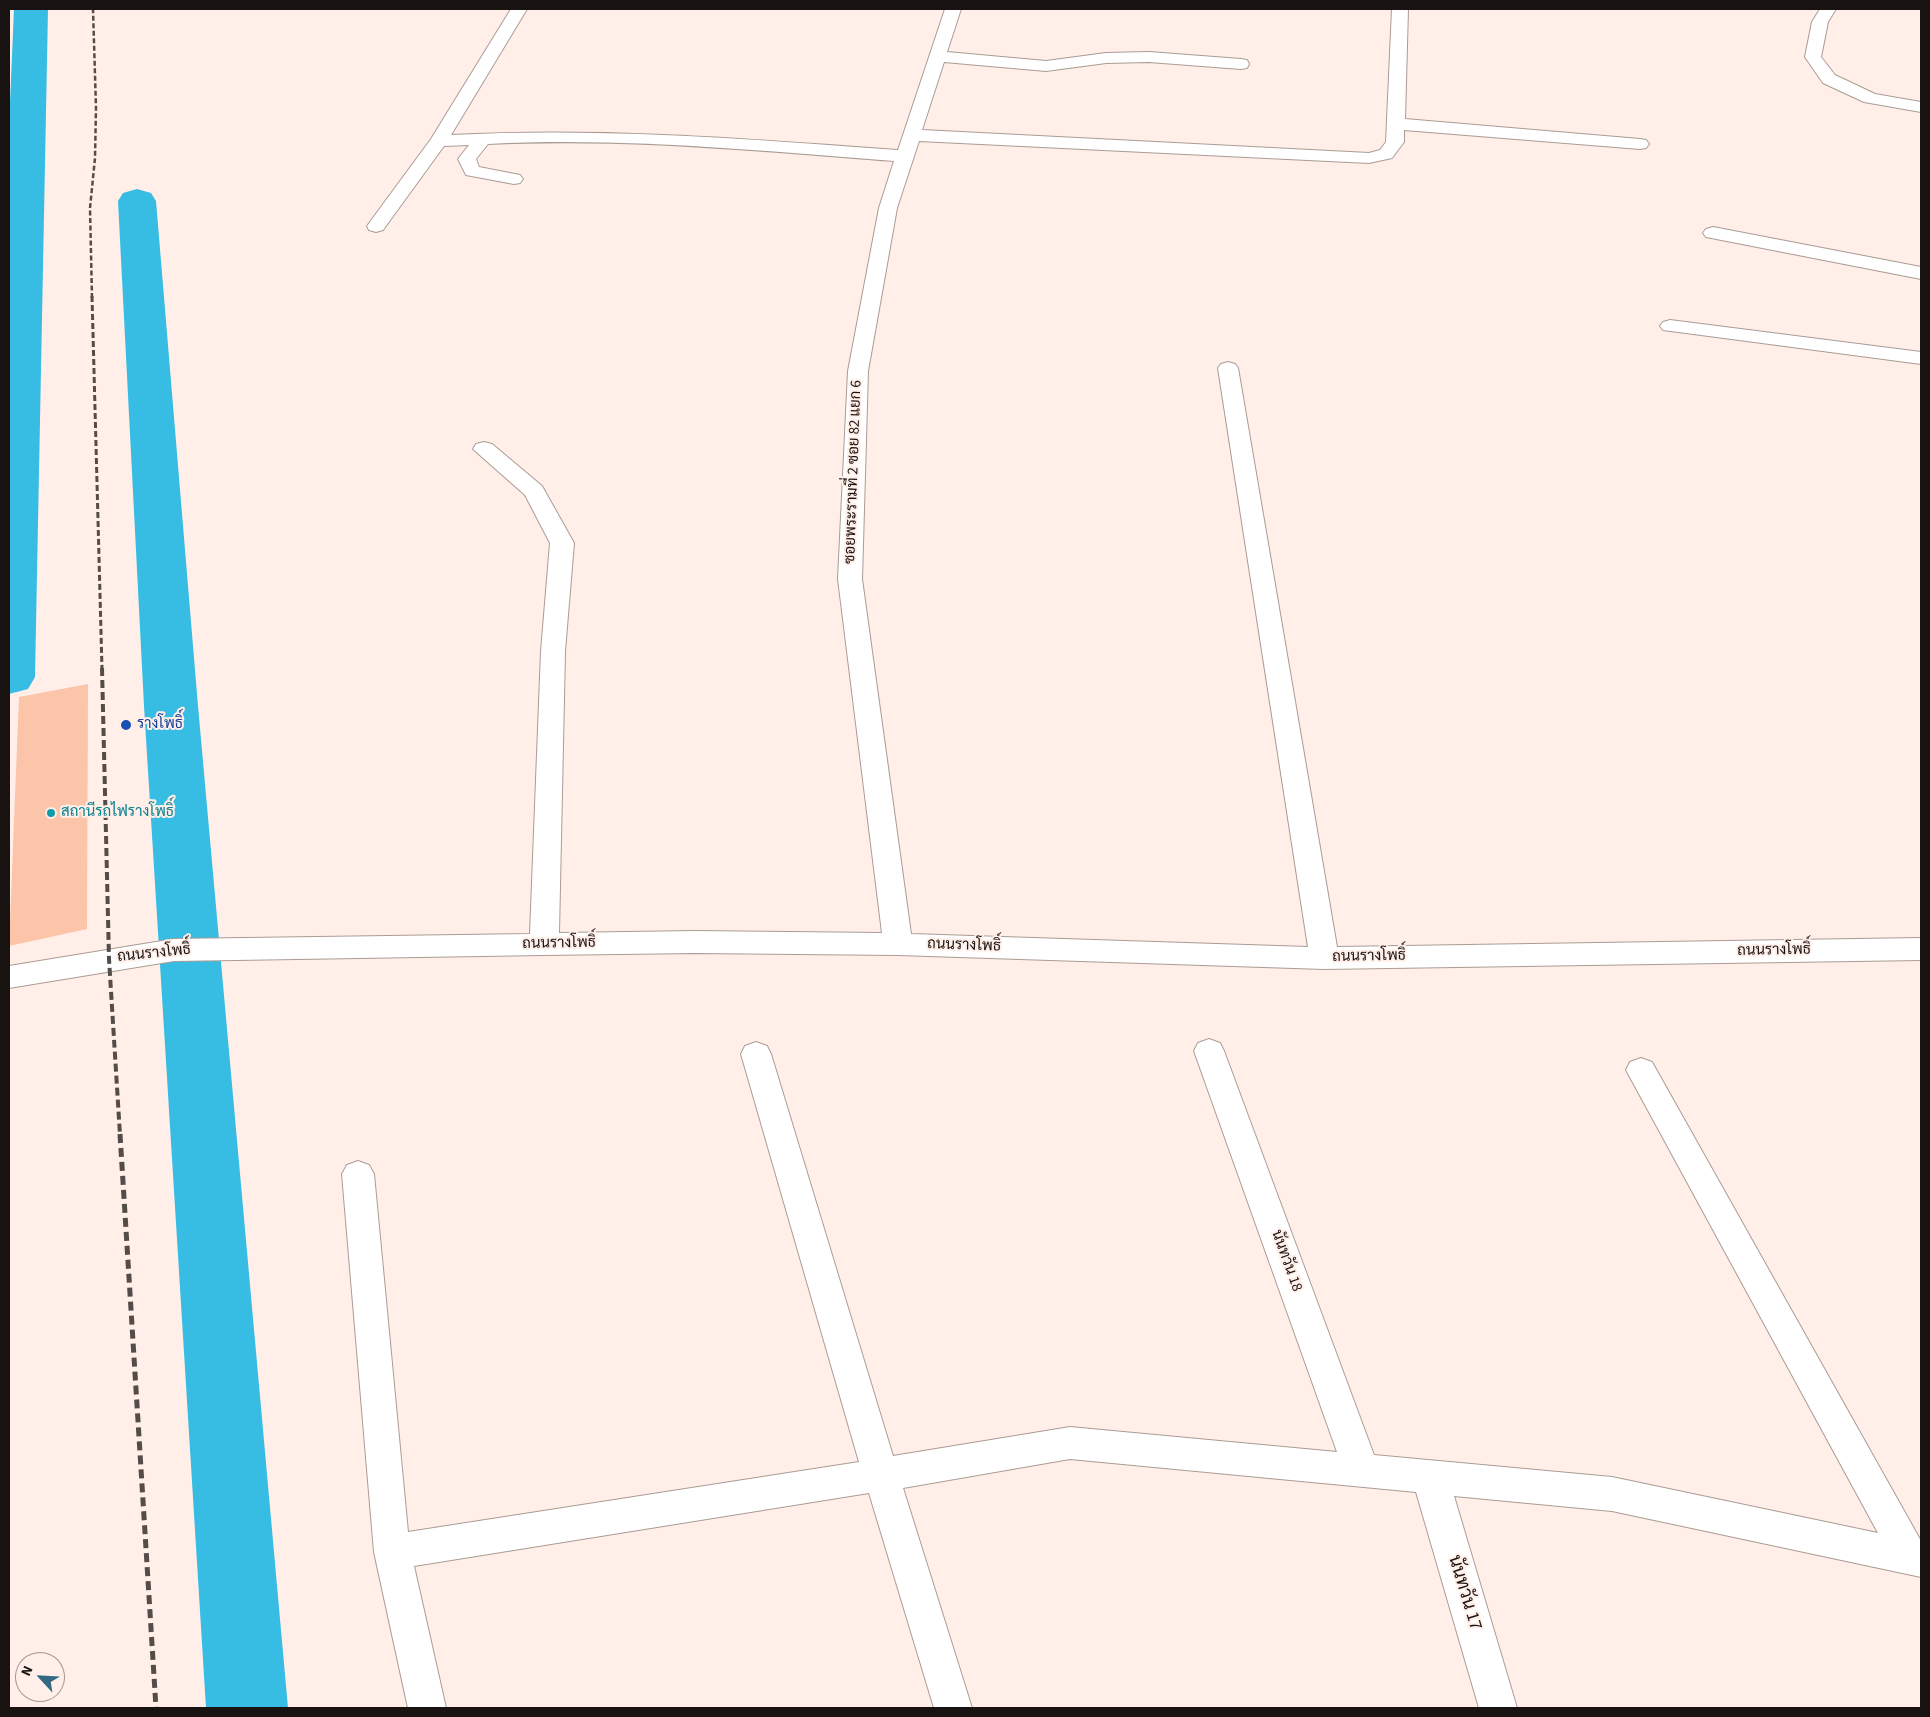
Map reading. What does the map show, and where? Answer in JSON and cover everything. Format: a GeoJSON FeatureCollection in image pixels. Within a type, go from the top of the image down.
{"type":"FeatureCollection","features":[{"type":"Feature","properties":{"kind":"street"},"geometry":{"type":"LineString","coordinates":[[376,226],[439,141],[519,9]]}},
{"type":"Feature","properties":{"kind":"street","name":"ซอยพระรามที่ 2 ซอย 82 แยก 6"},"geometry":{"type":"LineString","coordinates":[[898,944],[850,579],[858,371],[888,208],[953,9]]}},
{"type":"Feature","properties":{"kind":"street"},"geometry":{"type":"LineString","coordinates":[[912,135],[1369,158],[1386,154],[1395,142],[1400,9]]}},
{"type":"Feature","properties":{"kind":"street"},"geometry":{"type":"LineString","coordinates":[[1828,9],[1820,22],[1813,57],[1829,79],[1870,98],[1921,107]]}},
{"type":"Feature","properties":{"kind":"street"},"geometry":{"type":"LineString","coordinates":[[938,56],[997,63],[1046,66],[1106,58],[1149,57],[1241,64]]}},
{"type":"Feature","properties":{"kind":"street"},"geometry":{"type":"LineString","coordinates":[[1396,124],[1640,144]]}},
{"type":"Feature","properties":{"kind":"street"},"geometry":{"type":"LineString","coordinates":[[439,141],[483,138],[651,138],[905,156]]}},
{"type":"Feature","properties":{"kind":"street"},"geometry":{"type":"LineString","coordinates":[[483,138],[466,159],[472,171],[514,179]]}},
{"type":"Feature","properties":{"kind":"street"},"geometry":{"type":"LineString","coordinates":[[1713,233],[1921,273]]}},
{"type":"Feature","properties":{"kind":"street"},"geometry":{"type":"LineString","coordinates":[[1670,326],[1921,358]]}},
{"type":"Feature","properties":{"kind":"street"},"geometry":{"type":"LineString","coordinates":[[1228,368],[1324,958]]}},
{"type":"Feature","properties":{"kind":"street"},"geometry":{"type":"LineString","coordinates":[[484,449],[534,491],[562,543],[552,651],[544,944]]}},
{"type":"Feature","properties":{"kind":"street","name":"ถนนรางโพธิ์"},"geometry":{"type":"LineString","coordinates":[[16,975],[174,950],[544,944],[695,942],[898,944],[1324,958],[1921,949]]}},
{"type":"Feature","properties":{"kind":"street","name":"นันทวัน 18"},"geometry":{"type":"LineString","coordinates":[[1209,1051],[1362,1471]]}},
{"type":"Feature","properties":{"kind":"street"},"geometry":{"type":"LineString","coordinates":[[756,1054],[881,1475],[953,1708]]}},
{"type":"Feature","properties":{"kind":"street"},"geometry":{"type":"LineString","coordinates":[[1642,1070],[1916,1559]]}},
{"type":"Feature","properties":{"kind":"street"},"geometry":{"type":"LineString","coordinates":[[358,1174],[392,1552],[427,1708]]}},
{"type":"Feature","properties":{"kind":"street"},"geometry":{"type":"LineString","coordinates":[[392,1552],[881,1475],[1070,1443],[1612,1494],[1916,1559]]}},
{"type":"Feature","properties":{"kind":"street","name":"นันทวัน 17"},"geometry":{"type":"LineString","coordinates":[[1430,1477],[1498,1708]]}},
{"type":"Feature","properties":{"kind":"building","name":"สถานีรถไฟรางโพธิ์"},"geometry":{"type":"Polygon","coordinates":[[[88,684],[87,929],[9,946],[19,697],[88,684]]]}},
{"type":"Feature","properties":{"kind":"waterway"},"geometry":{"type":"LineString","coordinates":[[9,677],[31,9]]}},
{"type":"Feature","properties":{"kind":"waterway"},"geometry":{"type":"LineString","coordinates":[[137,201],[171,706],[247,1708]]}},
{"type":"Feature","properties":{"kind":"railway"},"geometry":{"type":"LineString","coordinates":[[92,298],[90,208],[95,158],[96,108],[93,9]]}},
{"type":"Feature","properties":{"kind":"railway"},"geometry":{"type":"LineString","coordinates":[[92,296],[102,669]]}},
{"type":"Feature","properties":{"kind":"railway"},"geometry":{"type":"LineString","coordinates":[[102,668],[109,959],[120,1135]]}},
{"type":"Feature","properties":{"kind":"railway"},"geometry":{"type":"LineString","coordinates":[[120,1134],[156,1708]]}},
{"type":"Feature","properties":{"kind":"place","name":"รางโพธิ์"},"geometry":{"type":"Point","coordinates":[126,725]}},
{"type":"Feature","properties":{"kind":"place","name":"สถานีรถไฟรางโพธิ์"},"geometry":{"type":"Point","coordinates":[51,813]}}]}
